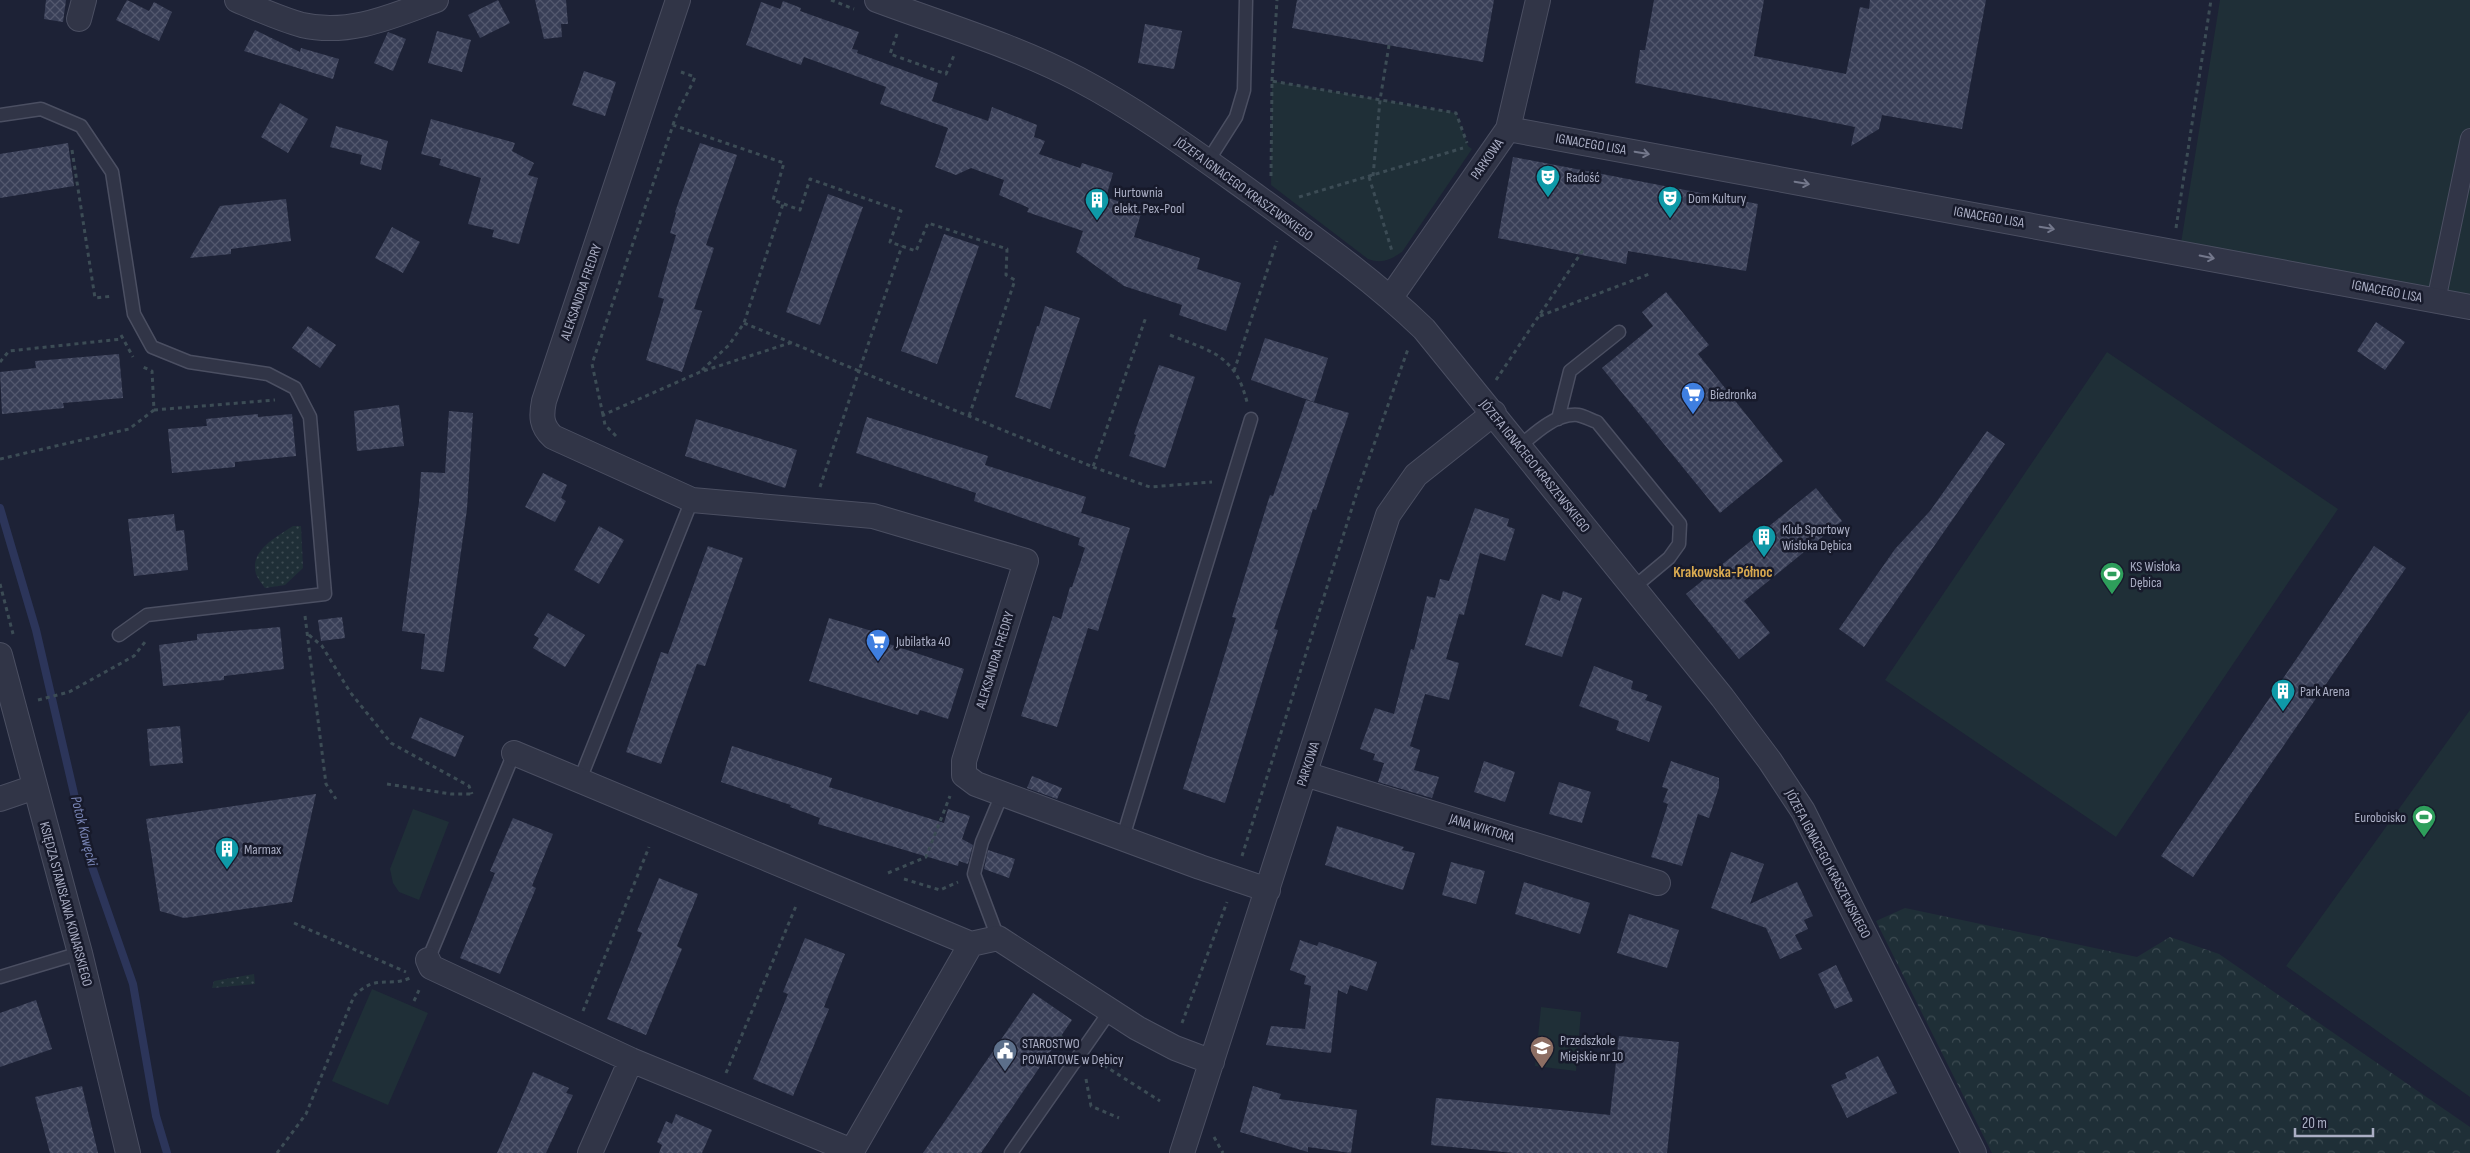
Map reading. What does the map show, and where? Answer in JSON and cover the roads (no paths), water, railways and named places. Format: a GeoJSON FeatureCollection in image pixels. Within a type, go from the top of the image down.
{"type":"FeatureCollection","features":[{"type":"Feature","properties":{"kind":"street"},"geometry":{"type":"LineString","coordinates":[[237,0],[302,24],[327,28],[370,24],[436,0]]}},
{"type":"Feature","properties":{"kind":"street","name":"ALEKSANDRA FREDRY"},"geometry":{"type":"LineString","coordinates":[[678,0],[544,401],[542,418],[545,429],[554,437],[692,500],[873,516],[1026,560],[964,761],[964,775],[976,784],[1002,794]]}},
{"type":"Feature","properties":{"kind":"street","name":"PARKOWA"},"geometry":{"type":"LineString","coordinates":[[1391,297],[1508,129],[1538,0]]}},
{"type":"Feature","properties":{"kind":"street","name":"JÓZEFA IGNACEGO KRASZEWSKIEGO"},"geometry":{"type":"LineString","coordinates":[[867,5],[998,44],[1076,78],[1116,100],[1208,161],[1290,221],[1391,297],[1424,329],[1494,413],[1722,697],[1770,761],[1803,812],[1974,1153]]}},
{"type":"Feature","properties":{"kind":"street","name":"IGNACEGO LISA"},"geometry":{"type":"LineString","coordinates":[[1508,129],[2470,307]]}},
{"type":"Feature","properties":{"kind":"street"},"geometry":{"type":"LineString","coordinates":[[2436,301],[2470,138]]}},
{"type":"Feature","properties":{"kind":"street","name":"PARKOWA"},"geometry":{"type":"LineString","coordinates":[[1182,1153],[1388,515],[1416,475],[1494,413]]}},
{"type":"Feature","properties":{"kind":"street","name":"KSIĘDZA STANISŁAWA KONARSKIEGO"},"geometry":{"type":"LineString","coordinates":[[0,655],[80,953],[128,1153]]}},
{"type":"Feature","properties":{"kind":"street"},"geometry":{"type":"LineString","coordinates":[[514,753],[579,782],[971,944],[998,938],[1110,1011],[1175,1048],[1212,1062]]}},
{"type":"Feature","properties":{"kind":"street","name":"JANA WIKTORA"},"geometry":{"type":"LineString","coordinates":[[1305,774],[1658,883]]}},
{"type":"Feature","properties":{"kind":"street"},"geometry":{"type":"LineString","coordinates":[[0,799],[35,787]]}},
{"type":"Feature","properties":{"kind":"street"},"geometry":{"type":"LineString","coordinates":[[1002,794],[1268,890]]}},
{"type":"Feature","properties":{"kind":"street"},"geometry":{"type":"LineString","coordinates":[[428,960],[431,967],[631,1060],[851,1152],[971,944]]}},
{"type":"Feature","properties":{"kind":"street"},"geometry":{"type":"LineString","coordinates":[[590,1153],[631,1060]]}},
{"type":"Feature","properties":{"kind":"lane"},"geometry":{"type":"LineString","coordinates":[[1208,161],[1236,117],[1244,90],[1246,0]]}},
{"type":"Feature","properties":{"kind":"lane"},"geometry":{"type":"LineString","coordinates":[[0,115],[41,109],[81,126],[112,172],[134,314],[152,348],[189,362],[268,374],[295,388],[310,417],[325,594],[147,615],[119,635]]}},
{"type":"Feature","properties":{"kind":"lane"},"geometry":{"type":"LineString","coordinates":[[1558,419],[1570,371],[1619,332]]}},
{"type":"Feature","properties":{"kind":"lane"},"geometry":{"type":"LineString","coordinates":[[1520,446],[1558,419],[1578,415],[1597,422],[1680,524],[1680,544],[1669,558],[1633,588]]}},
{"type":"Feature","properties":{"kind":"lane"},"geometry":{"type":"LineString","coordinates":[[1123,837],[1251,419]]}},
{"type":"Feature","properties":{"kind":"lane"},"geometry":{"type":"LineString","coordinates":[[579,782],[692,500]]}},
{"type":"Feature","properties":{"kind":"lane"},"geometry":{"type":"LineString","coordinates":[[428,960],[514,753]]}},
{"type":"Feature","properties":{"kind":"lane"},"geometry":{"type":"LineString","coordinates":[[998,938],[974,874],[982,842],[1002,794]]}},
{"type":"Feature","properties":{"kind":"lane"},"geometry":{"type":"LineString","coordinates":[[0,978],[80,953]]}},
{"type":"Feature","properties":{"kind":"lane"},"geometry":{"type":"LineString","coordinates":[[1011,1153],[1110,1011]]}},
{"type":"Feature","properties":{"kind":"waterway","name":"Potok Kawęcki"},"geometry":{"type":"LineString","coordinates":[[0,508],[36,630],[89,858],[133,984],[156,1116],[167,1153]]}},
{"type":"Feature","properties":{"kind":"place","name":"Radość"},"geometry":{"type":"Point","coordinates":[1548,198]}},
{"type":"Feature","properties":{"kind":"place","name":"Dom Kultury"},"geometry":{"type":"Point","coordinates":[1670,219]}},
{"type":"Feature","properties":{"kind":"place","name":"Hurtownia elekt. Pex-Pool"},"geometry":{"type":"Point","coordinates":[1097,221]}},
{"type":"Feature","properties":{"kind":"place","name":"Biedronka"},"geometry":{"type":"Point","coordinates":[1693,415]}},
{"type":"Feature","properties":{"kind":"place","name":"Klub Sportowy Wisłoka Dębica"},"geometry":{"type":"Point","coordinates":[1764,558]}},
{"type":"Feature","properties":{"kind":"place","name":"KS Wisłoka Dębica"},"geometry":{"type":"Point","coordinates":[2112,595]}},
{"type":"Feature","properties":{"kind":"place","name":"Jubilatka 40"},"geometry":{"type":"Point","coordinates":[878,662]}},
{"type":"Feature","properties":{"kind":"place","name":"Park Arena"},"geometry":{"type":"Point","coordinates":[2283,712]}},
{"type":"Feature","properties":{"kind":"place","name":"Euroboisko"},"geometry":{"type":"Point","coordinates":[2424,838]}},
{"type":"Feature","properties":{"kind":"place","name":"Marmax"},"geometry":{"type":"Point","coordinates":[227,870]}},
{"type":"Feature","properties":{"kind":"place","name":"Przedszkole Miejskie nr 10"},"geometry":{"type":"Point","coordinates":[1542,1069]}},
{"type":"Feature","properties":{"kind":"place","name":"STAROSTWO POWIATOWE w Dębicy"},"geometry":{"type":"Point","coordinates":[1005,1072]}},
{"type":"Feature","properties":{"kind":"district","name":"Krakowska-Północ"},"geometry":{"type":"Point","coordinates":[1723,572]}}]}
